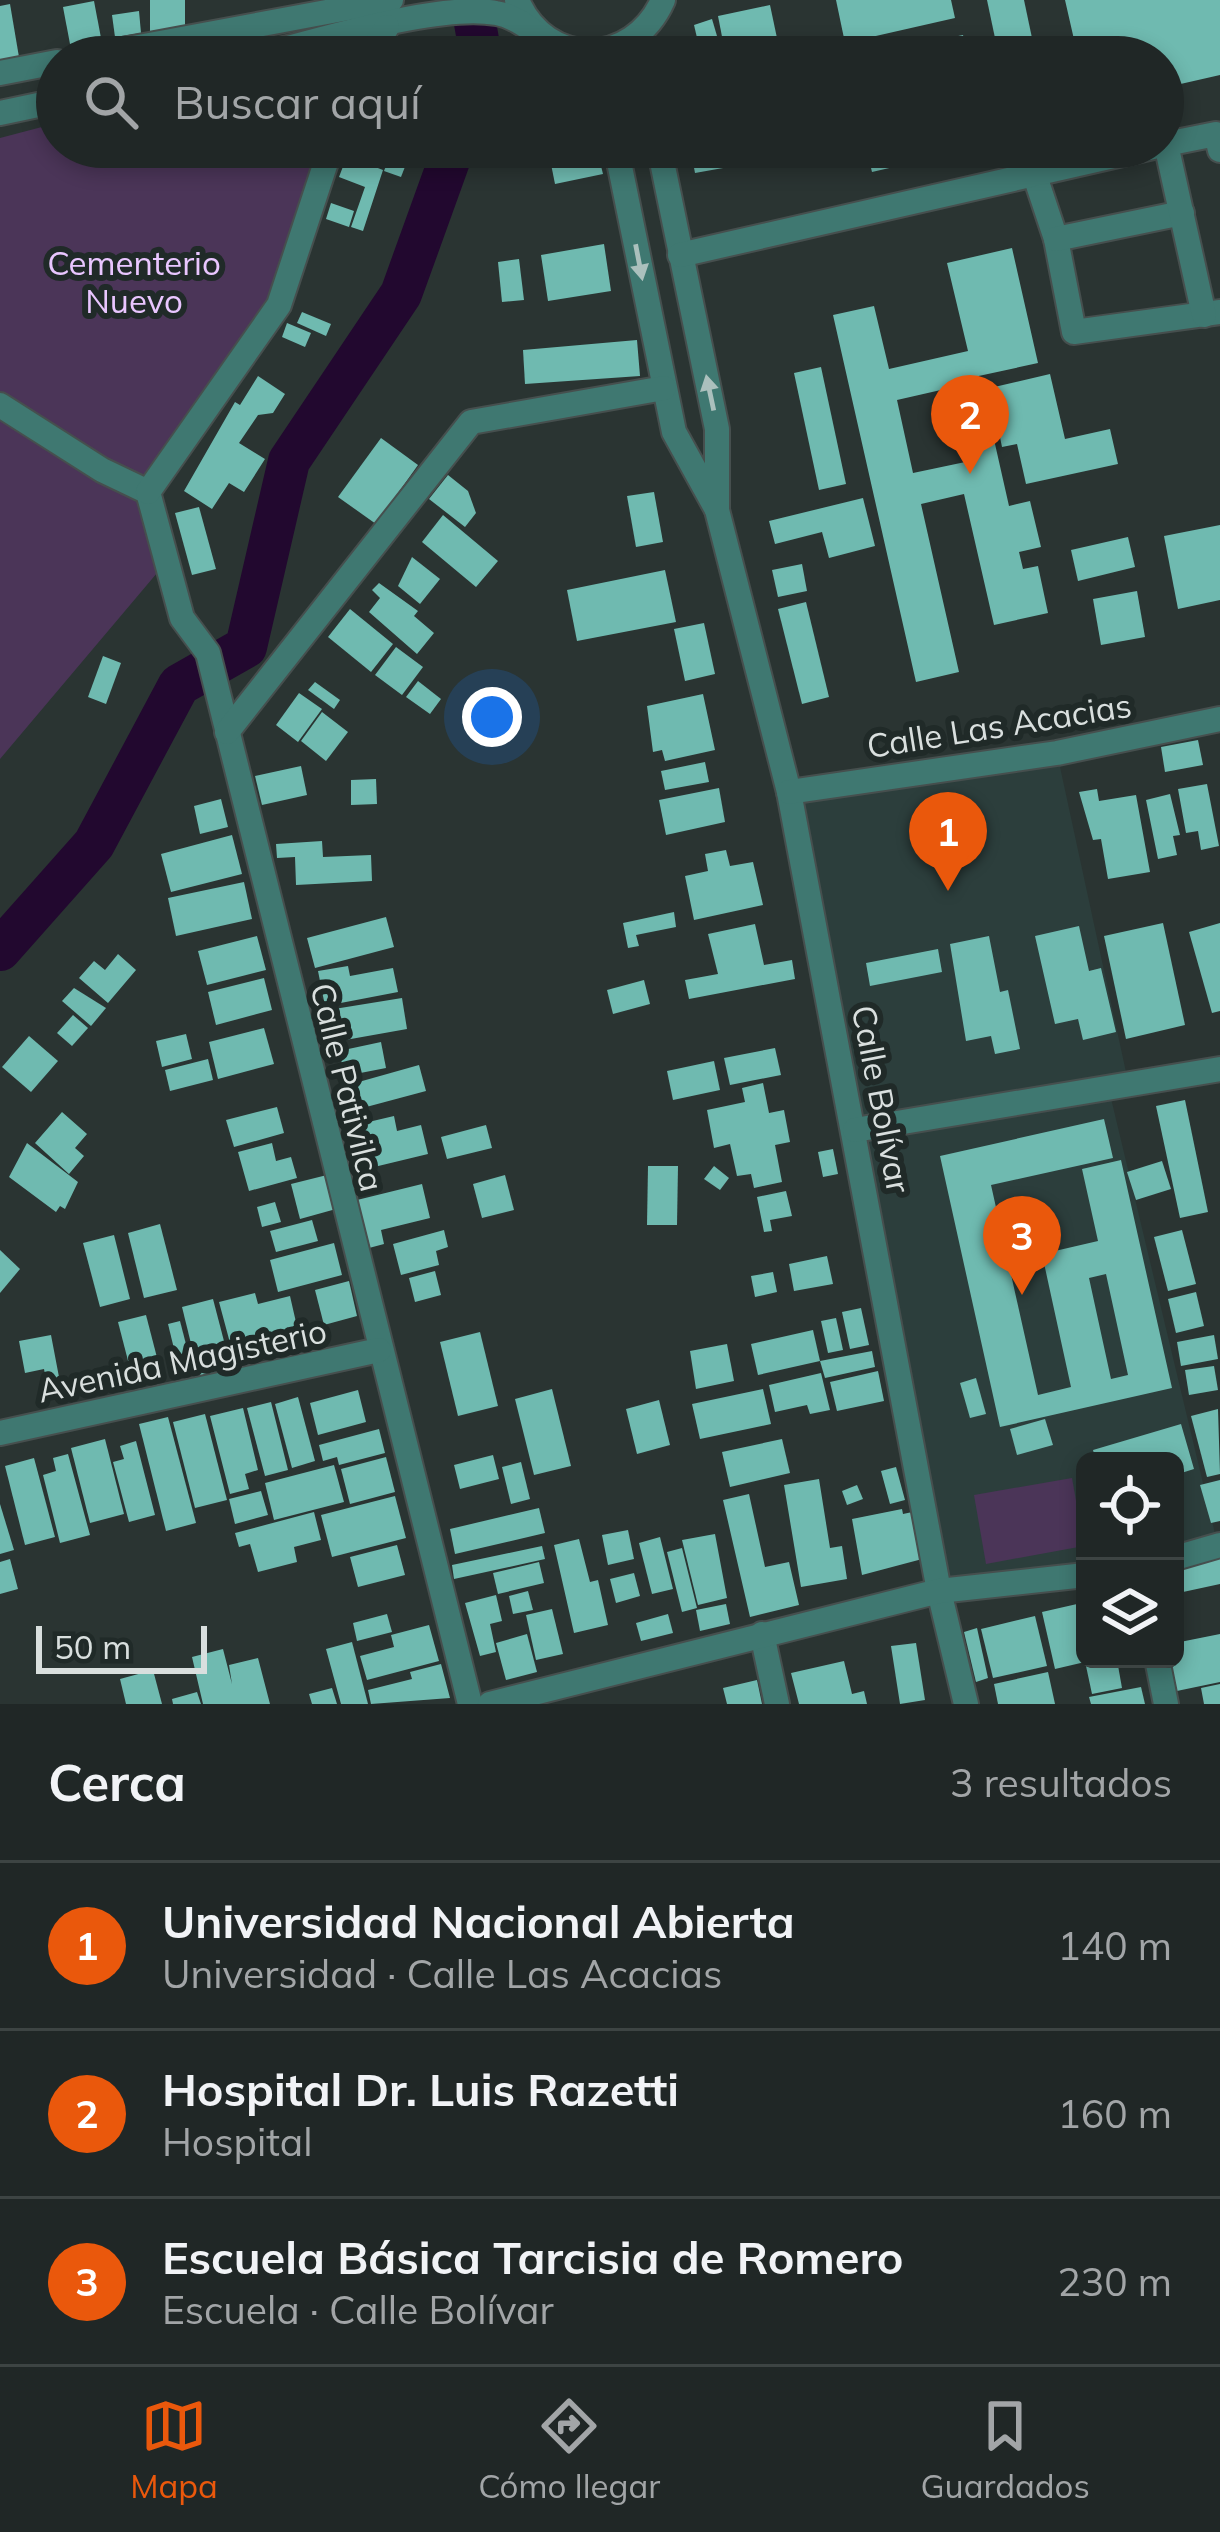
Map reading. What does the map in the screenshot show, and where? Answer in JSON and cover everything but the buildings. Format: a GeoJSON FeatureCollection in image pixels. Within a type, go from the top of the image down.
{"type":"FeatureCollection","features":[{"type":"Feature","properties":{"kind":"street"},"geometry":{"type":"LineString","coordinates":[[187,36],[332,6],[392,0]]}},
{"type":"Feature","properties":{"kind":"street"},"geometry":{"type":"LineString","coordinates":[[517,0],[543,36]]}},
{"type":"Feature","properties":{"kind":"street"},"geometry":{"type":"LineString","coordinates":[[634,36],[645,29],[663,0]]}},
{"type":"Feature","properties":{"kind":"street"},"geometry":{"type":"LineString","coordinates":[[347,36],[481,12],[518,21],[540,36]]}},
{"type":"Feature","properties":{"kind":"street"},"geometry":{"type":"LineString","coordinates":[[381,36],[387,27]]}},
{"type":"Feature","properties":{"kind":"street"},"geometry":{"type":"LineString","coordinates":[[645,29],[646,36]]}},
{"type":"Feature","properties":{"kind":"street"},"geometry":{"type":"LineString","coordinates":[[0,73],[36,66]]}},
{"type":"Feature","properties":{"kind":"street"},"geometry":{"type":"LineString","coordinates":[[0,113],[36,105]]}},
{"type":"Feature","properties":{"kind":"street"},"geometry":{"type":"LineString","coordinates":[[1184,140],[1216,134],[1220,150]]}},
{"type":"Feature","properties":{"kind":"street"},"geometry":{"type":"LineString","coordinates":[[0,405],[102,470],[148,492],[279,305],[324,168]]}},
{"type":"Feature","properties":{"kind":"street","name":"Calle Bolívar"},"geometry":{"type":"LineString","coordinates":[[620,168],[674,432],[717,510]]}},
{"type":"Feature","properties":{"kind":"street","name":"Calle Bolívar"},"geometry":{"type":"LineString","coordinates":[[663,168],[717,429],[717,510],[789,792],[939,1591],[966,1704]]}},
{"type":"Feature","properties":{"kind":"street"},"geometry":{"type":"LineString","coordinates":[[680,255],[1068,168]]}},
{"type":"Feature","properties":{"kind":"street"},"geometry":{"type":"LineString","coordinates":[[1035,176],[1056,238],[1074,332],[1212,313],[1168,168]]}},
{"type":"Feature","properties":{"kind":"street"},"geometry":{"type":"LineString","coordinates":[[1056,238],[1182,213]]}},
{"type":"Feature","properties":{"kind":"street"},"geometry":{"type":"LineString","coordinates":[[227,732],[471,422],[664,388]]}},
{"type":"Feature","properties":{"kind":"street","name":"Calle Pativilca"},"geometry":{"type":"LineString","coordinates":[[148,492],[182,618],[208,653],[470,1704]]}},
{"type":"Feature","properties":{"kind":"street","name":"Calle Las Acacias"},"geometry":{"type":"LineString","coordinates":[[789,792],[1057,753],[1220,719]]}},
{"type":"Feature","properties":{"kind":"street"},"geometry":{"type":"LineString","coordinates":[[855,1130],[1220,1069]]}},
{"type":"Feature","properties":{"kind":"street","name":"Avenida Magisterio"},"geometry":{"type":"LineString","coordinates":[[0,1433],[379,1350]]}},
{"type":"Feature","properties":{"kind":"street"},"geometry":{"type":"LineString","coordinates":[[1184,1556],[1220,1546]]}},
{"type":"Feature","properties":{"kind":"street"},"geometry":{"type":"LineString","coordinates":[[490,1704],[939,1591],[1076,1576]]}},
{"type":"Feature","properties":{"kind":"street"},"geometry":{"type":"LineString","coordinates":[[762,1634],[776,1704]]}},
{"type":"Feature","properties":{"kind":"street"},"geometry":{"type":"LineString","coordinates":[[1158,1668],[1166,1704]]}},
{"type":"Feature","properties":{"kind":"shaded area"},"geometry":{"type":"Polygon","coordinates":[[[1057,753],[1129,1086],[1109,1090],[1218,1546],[1184,1552],[1184,1452],[1076,1452],[1076,1568],[939,1591],[858,1127],[789,792],[1057,753]]]}},
{"type":"Feature","properties":{"kind":"green space","name":"Cementerio Nuevo"},"geometry":{"type":"Polygon","coordinates":[[[36,129],[36,168],[324,168],[279,305],[149,492],[168,560],[0,759],[0,138],[36,129]]]}},
{"type":"Feature","properties":{"kind":"green space"},"geometry":{"type":"Polygon","coordinates":[[[1072,1478],[1076,1547],[986,1564],[974,1495],[1072,1478]]]}},
{"type":"Feature","properties":{"kind":"waterway"},"geometry":{"type":"LineString","coordinates":[[471,0],[477,36]]}},
{"type":"Feature","properties":{"kind":"waterway"},"geometry":{"type":"LineString","coordinates":[[0,950],[94,844],[179,685],[246,647],[289,461],[401,294],[446,168]]}},
{"type":"Feature","properties":{"kind":"place","name":"Hospital Dr. Luis Razetti"},"geometry":{"type":"Point","coordinates":[970,474]}},
{"type":"Feature","properties":{"kind":"place","name":"Universidad Nacional Abierta"},"geometry":{"type":"Point","coordinates":[948,891]}},
{"type":"Feature","properties":{"kind":"place","name":"Escuela Básica Tarcisia de Romero"},"geometry":{"type":"Point","coordinates":[1022,1295]}}]}
